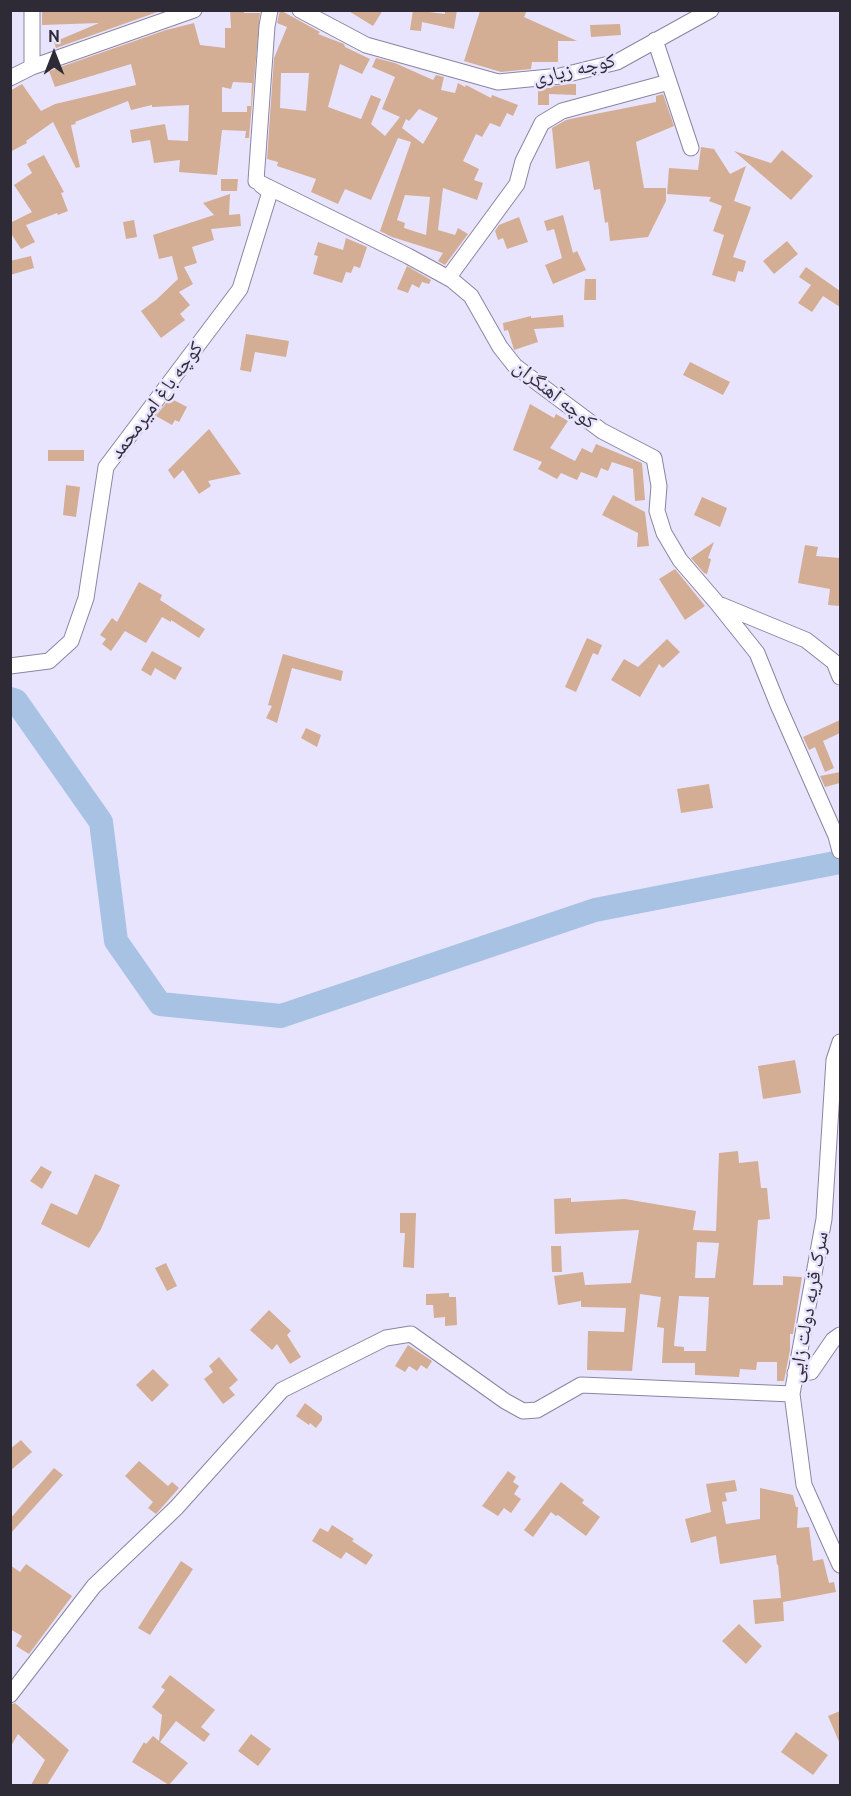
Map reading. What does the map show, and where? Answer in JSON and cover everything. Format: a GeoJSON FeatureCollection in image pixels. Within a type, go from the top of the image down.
{"type":"FeatureCollection","features":[{"type":"Feature","properties":{"kind":"street"},"geometry":{"type":"LineString","coordinates":[[32,10],[32,67]]}},
{"type":"Feature","properties":{"kind":"street"},"geometry":{"type":"LineString","coordinates":[[10,78],[32,67],[194,10]]}},
{"type":"Feature","properties":{"kind":"street"},"geometry":{"type":"LineString","coordinates":[[256,181],[270,10]]}},
{"type":"Feature","properties":{"kind":"street","name":"کوچه زیاری"},"geometry":{"type":"LineString","coordinates":[[300,10],[366,45],[498,82],[560,76],[617,62],[711,10]]}},
{"type":"Feature","properties":{"kind":"street"},"geometry":{"type":"LineString","coordinates":[[655,40],[692,148]]}},
{"type":"Feature","properties":{"kind":"street"},"geometry":{"type":"LineString","coordinates":[[448,278],[517,184],[523,161],[542,123],[562,111],[669,82]]}},
{"type":"Feature","properties":{"kind":"street","name":"کوچه آهنگران"},"geometry":{"type":"LineString","coordinates":[[256,181],[448,278],[471,296],[500,347],[515,366],[602,431],[654,458],[659,486],[657,511],[664,532],[680,560],[757,653],[778,705],[838,836],[840,851]]}},
{"type":"Feature","properties":{"kind":"street","name":"کوچه باغ امیرمحمد"},"geometry":{"type":"LineString","coordinates":[[10,666],[49,661],[71,641],[87,598],[106,467],[240,289],[270,192],[256,181]]}},
{"type":"Feature","properties":{"kind":"street"},"geometry":{"type":"LineString","coordinates":[[717,603],[806,640],[834,662],[840,677]]}},
{"type":"Feature","properties":{"kind":"street","name":"سرک قریه دولت زایی"},"geometry":{"type":"LineString","coordinates":[[838,1554],[804,1485],[792,1394],[824,1219],[834,1060],[840,1042]]}},
{"type":"Feature","properties":{"kind":"street"},"geometry":{"type":"LineString","coordinates":[[10,1695],[94,1586],[176,1508],[282,1390],[386,1338],[411,1334],[505,1401],[523,1411],[537,1410],[581,1385],[792,1394]]}},
{"type":"Feature","properties":{"kind":"street"},"geometry":{"type":"LineString","coordinates":[[795,1373],[811,1372],[833,1340],[840,1335]]}},
{"type":"Feature","properties":{"kind":"building"},"geometry":{"type":"Polygon","coordinates":[[[42,10],[163,10],[56,48],[54,42],[99,23],[42,25],[42,10]]]}},
{"type":"Feature","properties":{"kind":"building"},"geometry":{"type":"Polygon","coordinates":[[[230,10],[260,13],[249,138],[245,138],[246,131],[222,130],[217,175],[179,172],[180,160],[154,163],[150,140],[132,143],[130,130],[165,124],[168,140],[188,141],[189,105],[152,107],[152,105],[131,110],[128,101],[75,122],[76,124],[71,125],[80,167],[76,168],[53,122],[26,141],[27,143],[10,152],[10,91],[22,84],[41,111],[55,104],[136,85],[131,64],[55,87],[49,71],[166,30],[194,23],[200,45],[225,48],[225,28],[231,28],[230,10]],[[233,82],[231,89],[222,87],[222,112],[247,112],[247,106],[251,106],[252,83],[233,82]]]}},
{"type":"Feature","properties":{"kind":"building"},"geometry":{"type":"Polygon","coordinates":[[[280,10],[320,32],[318,34],[344,44],[345,47],[370,59],[362,74],[340,64],[328,107],[361,119],[371,95],[381,99],[371,124],[385,136],[400,117],[382,109],[395,77],[372,67],[376,58],[395,63],[433,80],[436,75],[444,77],[441,90],[455,93],[458,83],[491,98],[492,95],[518,105],[513,116],[507,113],[500,127],[490,123],[482,137],[476,134],[463,161],[479,169],[474,180],[483,183],[477,200],[443,188],[438,230],[455,235],[458,228],[468,234],[445,265],[438,261],[443,253],[380,231],[411,142],[398,138],[371,200],[345,189],[338,204],[311,192],[316,179],[277,166],[278,162],[267,159],[274,58],[287,27],[277,23],[280,10]],[[281,73],[280,108],[306,111],[309,73],[281,73]],[[419,109],[409,121],[406,119],[402,128],[423,144],[438,118],[419,109]],[[405,195],[397,220],[405,223],[404,228],[426,235],[430,197],[405,195]]]}},
{"type":"Feature","properties":{"kind":"building"},"geometry":{"type":"Polygon","coordinates":[[[347,10],[383,10],[373,26],[347,10]]]}},
{"type":"Feature","properties":{"kind":"building"},"geometry":{"type":"Polygon","coordinates":[[[413,10],[445,14],[445,10],[457,10],[454,29],[422,22],[421,31],[410,30],[413,10]]]}},
{"type":"Feature","properties":{"kind":"building"},"geometry":{"type":"Polygon","coordinates":[[[527,10],[524,17],[577,41],[558,41],[558,62],[532,62],[531,69],[501,72],[464,61],[480,11],[527,10]]]}},
{"type":"Feature","properties":{"kind":"building"},"geometry":{"type":"Polygon","coordinates":[[[620,24],[621,35],[591,37],[590,25],[620,24]]]}},
{"type":"Feature","properties":{"kind":"building"},"geometry":{"type":"Polygon","coordinates":[[[576,84],[576,95],[549,94],[549,105],[538,105],[538,88],[576,84]]]}},
{"type":"Feature","properties":{"kind":"building"},"geometry":{"type":"Polygon","coordinates":[[[663,94],[674,126],[636,142],[644,188],[666,188],[666,201],[648,237],[610,241],[600,189],[594,190],[589,161],[556,169],[552,128],[566,120],[656,102],[656,96],[663,94]]]}},
{"type":"Feature","properties":{"kind":"building"},"geometry":{"type":"Polygon","coordinates":[[[701,147],[714,149],[730,174],[746,166],[734,201],[751,207],[733,257],[746,261],[743,272],[738,271],[735,282],[712,275],[724,235],[713,231],[722,206],[709,201],[711,197],[667,194],[669,168],[698,170],[701,147]]]}},
{"type":"Feature","properties":{"kind":"building"},"geometry":{"type":"Polygon","coordinates":[[[782,150],[813,176],[791,200],[734,151],[771,163],[782,150]]]}},
{"type":"Feature","properties":{"kind":"building"},"geometry":{"type":"Polygon","coordinates":[[[44,155],[64,192],[61,193],[68,211],[26,225],[35,242],[21,249],[10,232],[10,223],[32,212],[14,185],[32,173],[27,164],[44,155]]]}},
{"type":"Feature","properties":{"kind":"building"},"geometry":{"type":"Polygon","coordinates":[[[221,179],[238,179],[237,191],[221,191],[221,179]]]}},
{"type":"Feature","properties":{"kind":"building"},"geometry":{"type":"Polygon","coordinates":[[[230,194],[229,215],[240,214],[241,226],[211,229],[214,240],[192,247],[197,263],[184,267],[193,284],[179,292],[190,305],[180,314],[185,320],[161,338],[141,311],[178,279],[172,256],[159,259],[153,235],[214,215],[203,203],[230,194]]]}},
{"type":"Feature","properties":{"kind":"building"},"geometry":{"type":"Polygon","coordinates":[[[563,215],[573,253],[577,251],[586,270],[553,284],[545,265],[562,258],[554,229],[547,231],[544,221],[563,215]]]}},
{"type":"Feature","properties":{"kind":"building"},"geometry":{"type":"Polygon","coordinates":[[[519,217],[528,242],[507,249],[503,238],[498,240],[495,231],[499,225],[519,217]]]}},
{"type":"Feature","properties":{"kind":"building"},"geometry":{"type":"Polygon","coordinates":[[[134,220],[137,237],[126,239],[123,222],[134,220]]]}},
{"type":"Feature","properties":{"kind":"building"},"geometry":{"type":"Polygon","coordinates":[[[346,238],[367,247],[360,268],[354,266],[351,273],[346,272],[342,283],[313,274],[318,256],[314,255],[318,242],[343,250],[346,238]]]}},
{"type":"Feature","properties":{"kind":"building"},"geometry":{"type":"Polygon","coordinates":[[[787,241],[798,254],[774,274],[763,261],[787,241]]]}},
{"type":"Feature","properties":{"kind":"building"},"geometry":{"type":"Polygon","coordinates":[[[31,256],[34,268],[10,275],[10,261],[31,256]]]}},
{"type":"Feature","properties":{"kind":"building"},"geometry":{"type":"Polygon","coordinates":[[[407,266],[431,280],[429,284],[422,282],[419,288],[412,284],[408,293],[397,289],[407,266]]]}},
{"type":"Feature","properties":{"kind":"building"},"geometry":{"type":"Polygon","coordinates":[[[806,267],[840,291],[840,307],[823,296],[812,312],[798,303],[811,285],[799,277],[806,267]]]}},
{"type":"Feature","properties":{"kind":"building"},"geometry":{"type":"Polygon","coordinates":[[[585,279],[596,279],[596,300],[584,300],[585,279]]]}},
{"type":"Feature","properties":{"kind":"building"},"geometry":{"type":"Polygon","coordinates":[[[563,315],[564,327],[534,329],[538,342],[514,350],[508,330],[504,331],[503,323],[531,316],[531,318],[563,315]]]}},
{"type":"Feature","properties":{"kind":"building"},"geometry":{"type":"Polygon","coordinates":[[[246,334],[289,341],[286,357],[255,352],[251,372],[240,370],[246,334]]]}},
{"type":"Feature","properties":{"kind":"building"},"geometry":{"type":"Polygon","coordinates":[[[690,362],[730,382],[723,395],[683,375],[690,362]]]}},
{"type":"Feature","properties":{"kind":"building"},"geometry":{"type":"Polygon","coordinates":[[[170,398],[187,407],[179,422],[175,420],[172,425],[156,416],[170,398]]]}},
{"type":"Feature","properties":{"kind":"building"},"geometry":{"type":"Polygon","coordinates":[[[530,404],[554,418],[556,414],[568,421],[550,448],[575,461],[582,448],[592,453],[596,444],[642,463],[645,500],[635,501],[633,469],[612,462],[608,471],[601,468],[597,478],[581,472],[577,480],[561,473],[557,479],[538,469],[542,462],[513,450],[530,404]]]}},
{"type":"Feature","properties":{"kind":"building"},"geometry":{"type":"Polygon","coordinates":[[[209,429],[241,474],[208,481],[211,486],[199,494],[183,470],[174,479],[168,470],[209,429]]]}},
{"type":"Feature","properties":{"kind":"building"},"geometry":{"type":"Polygon","coordinates":[[[48,450],[84,450],[84,461],[48,461],[48,450]]]}},
{"type":"Feature","properties":{"kind":"building"},"geometry":{"type":"Polygon","coordinates":[[[66,485],[80,487],[76,517],[63,515],[66,485]]]}},
{"type":"Feature","properties":{"kind":"building"},"geometry":{"type":"Polygon","coordinates":[[[613,495],[645,512],[649,546],[637,547],[638,533],[602,515],[613,495]]]}},
{"type":"Feature","properties":{"kind":"building"},"geometry":{"type":"Polygon","coordinates":[[[702,497],[727,508],[720,527],[694,515],[702,497]]]}},
{"type":"Feature","properties":{"kind":"building"},"geometry":{"type":"Polygon","coordinates":[[[714,542],[708,558],[711,559],[707,574],[691,558],[714,542]]]}},
{"type":"Feature","properties":{"kind":"building"},"geometry":{"type":"Polygon","coordinates":[[[805,545],[818,547],[816,556],[840,558],[840,606],[828,605],[830,589],[798,583],[805,545]]]}},
{"type":"Feature","properties":{"kind":"building"},"geometry":{"type":"Polygon","coordinates":[[[675,569],[705,606],[685,620],[659,579],[675,569]]]}},
{"type":"Feature","properties":{"kind":"building"},"geometry":{"type":"Polygon","coordinates":[[[139,582],[162,595],[160,600],[205,629],[199,638],[171,620],[171,622],[162,617],[146,643],[125,631],[111,651],[102,644],[106,639],[100,635],[112,618],[117,622],[139,582]]]}},
{"type":"Feature","properties":{"kind":"building"},"geometry":{"type":"Polygon","coordinates":[[[587,638],[602,645],[598,655],[593,653],[576,692],[565,687],[587,638]]]}},
{"type":"Feature","properties":{"kind":"building"},"geometry":{"type":"Polygon","coordinates":[[[667,639],[680,652],[663,668],[659,664],[640,697],[611,680],[624,659],[638,667],[667,639]]]}},
{"type":"Feature","properties":{"kind":"building"},"geometry":{"type":"Polygon","coordinates":[[[152,651],[182,668],[175,680],[155,668],[151,676],[141,670],[152,651]]]}},
{"type":"Feature","properties":{"kind":"building"},"geometry":{"type":"Polygon","coordinates":[[[283,654],[343,671],[341,681],[292,668],[277,723],[266,718],[272,706],[268,705],[283,654]]]}},
{"type":"Feature","properties":{"kind":"building"},"geometry":{"type":"Polygon","coordinates":[[[840,720],[840,733],[823,741],[834,768],[825,772],[815,747],[809,750],[803,737],[840,720]]]}},
{"type":"Feature","properties":{"kind":"building"},"geometry":{"type":"Polygon","coordinates":[[[306,728],[321,735],[317,747],[301,738],[306,728]]]}},
{"type":"Feature","properties":{"kind":"building"},"geometry":{"type":"Polygon","coordinates":[[[840,772],[840,783],[825,787],[820,776],[840,772]]]}},
{"type":"Feature","properties":{"kind":"building"},"geometry":{"type":"Polygon","coordinates":[[[709,784],[713,808],[681,813],[677,789],[709,784]]]}},
{"type":"Feature","properties":{"kind":"building"},"geometry":{"type":"Polygon","coordinates":[[[795,1060],[801,1093],[763,1099],[758,1066],[795,1060]]]}},
{"type":"Feature","properties":{"kind":"building"},"geometry":{"type":"Polygon","coordinates":[[[738,1151],[739,1163],[758,1161],[761,1188],[767,1188],[770,1219],[758,1220],[753,1285],[783,1285],[783,1276],[802,1277],[793,1334],[790,1334],[790,1350],[784,1381],[777,1381],[777,1362],[757,1362],[756,1370],[740,1369],[739,1377],[695,1375],[695,1363],[662,1363],[664,1328],[657,1327],[661,1297],[640,1294],[632,1371],[587,1370],[588,1331],[624,1332],[626,1308],[581,1307],[581,1301],[558,1305],[554,1276],[583,1272],[585,1285],[631,1283],[639,1230],[555,1234],[554,1199],[571,1198],[571,1202],[625,1199],[696,1211],[693,1230],[716,1231],[719,1153],[738,1151]],[[697,1242],[695,1278],[715,1278],[719,1243],[697,1242]],[[679,1296],[674,1346],[684,1347],[684,1351],[706,1351],[709,1297],[679,1296]]]}},
{"type":"Feature","properties":{"kind":"building"},"geometry":{"type":"Polygon","coordinates":[[[41,1166],[52,1172],[42,1189],[30,1181],[41,1166]]]}},
{"type":"Feature","properties":{"kind":"building"},"geometry":{"type":"Polygon","coordinates":[[[95,1174],[120,1185],[101,1229],[89,1248],[41,1224],[51,1203],[77,1215],[95,1174]]]}},
{"type":"Feature","properties":{"kind":"building"},"geometry":{"type":"Polygon","coordinates":[[[400,1213],[416,1213],[414,1268],[403,1267],[405,1233],[400,1233],[400,1213]]]}},
{"type":"Feature","properties":{"kind":"building"},"geometry":{"type":"Polygon","coordinates":[[[551,1246],[561,1246],[562,1272],[552,1272],[551,1246]]]}},
{"type":"Feature","properties":{"kind":"building"},"geometry":{"type":"Polygon","coordinates":[[[166,1263],[177,1286],[167,1291],[155,1268],[166,1263]]]}},
{"type":"Feature","properties":{"kind":"building"},"geometry":{"type":"Polygon","coordinates":[[[449,1293],[449,1297],[456,1297],[457,1325],[445,1326],[445,1317],[434,1318],[433,1305],[426,1305],[426,1294],[449,1293]]]}},
{"type":"Feature","properties":{"kind":"building"},"geometry":{"type":"Polygon","coordinates":[[[269,1310],[291,1331],[287,1335],[301,1357],[290,1364],[277,1344],[272,1350],[250,1330],[269,1310]]]}},
{"type":"Feature","properties":{"kind":"building"},"geometry":{"type":"Polygon","coordinates":[[[408,1345],[432,1361],[427,1369],[421,1365],[417,1371],[409,1366],[405,1372],[395,1366],[408,1345]]]}},
{"type":"Feature","properties":{"kind":"building"},"geometry":{"type":"Polygon","coordinates":[[[219,1357],[238,1380],[229,1388],[235,1395],[223,1404],[204,1379],[213,1372],[209,1366],[219,1357]]]}},
{"type":"Feature","properties":{"kind":"building"},"geometry":{"type":"Polygon","coordinates":[[[153,1369],[169,1385],[152,1402],[136,1385],[153,1369]]]}},
{"type":"Feature","properties":{"kind":"building"},"geometry":{"type":"Polygon","coordinates":[[[305,1403],[322,1416],[316,1428],[296,1416],[305,1403]]]}},
{"type":"Feature","properties":{"kind":"building"},"geometry":{"type":"Polygon","coordinates":[[[21,1440],[32,1452],[10,1471],[10,1449],[21,1440]]]}},
{"type":"Feature","properties":{"kind":"building"},"geometry":{"type":"Polygon","coordinates":[[[139,1461],[168,1486],[172,1482],[179,1488],[156,1514],[148,1508],[153,1502],[125,1476],[139,1461]]]}},
{"type":"Feature","properties":{"kind":"building"},"geometry":{"type":"Polygon","coordinates":[[[54,1468],[63,1475],[10,1534],[10,1519],[54,1468]]]}},
{"type":"Feature","properties":{"kind":"building"},"geometry":{"type":"Polygon","coordinates":[[[508,1471],[516,1477],[513,1482],[519,1486],[514,1494],[521,1499],[511,1513],[504,1508],[498,1516],[482,1506],[508,1471]]]}},
{"type":"Feature","properties":{"kind":"building"},"geometry":{"type":"Polygon","coordinates":[[[735,1480],[737,1491],[725,1493],[727,1501],[722,1502],[726,1524],[760,1519],[760,1488],[793,1495],[796,1507],[798,1507],[797,1528],[809,1527],[813,1561],[823,1559],[829,1583],[834,1582],[836,1592],[783,1602],[784,1621],[755,1624],[753,1600],[781,1598],[776,1555],[720,1564],[716,1536],[691,1543],[685,1519],[711,1512],[706,1484],[735,1480]]]}},
{"type":"Feature","properties":{"kind":"building"},"geometry":{"type":"Polygon","coordinates":[[[561,1482],[584,1500],[582,1503],[600,1517],[586,1536],[551,1512],[533,1537],[524,1530],[561,1482]]]}},
{"type":"Feature","properties":{"kind":"building"},"geometry":{"type":"Polygon","coordinates":[[[332,1525],[373,1555],[366,1565],[346,1552],[341,1559],[312,1541],[320,1528],[328,1532],[332,1525]]]}},
{"type":"Feature","properties":{"kind":"building"},"geometry":{"type":"Polygon","coordinates":[[[181,1561],[193,1569],[150,1635],[138,1628],[181,1561]]]}},
{"type":"Feature","properties":{"kind":"building"},"geometry":{"type":"Polygon","coordinates":[[[26,1564],[72,1596],[29,1654],[16,1646],[22,1636],[10,1629],[10,1565],[20,1572],[26,1564]]]}},
{"type":"Feature","properties":{"kind":"building"},"geometry":{"type":"Polygon","coordinates":[[[739,1624],[762,1646],[746,1664],[722,1641],[739,1624]]]}},
{"type":"Feature","properties":{"kind":"building"},"geometry":{"type":"Polygon","coordinates":[[[170,1675],[215,1710],[201,1727],[210,1734],[204,1742],[176,1721],[160,1742],[188,1763],[169,1785],[132,1762],[144,1742],[146,1744],[153,1736],[159,1741],[162,1715],[152,1707],[165,1690],[161,1687],[170,1675]]]}},
{"type":"Feature","properties":{"kind":"building"},"geometry":{"type":"Polygon","coordinates":[[[15,1703],[69,1750],[47,1785],[31,1785],[45,1760],[18,1734],[10,1748],[10,1705],[15,1703]]]}},
{"type":"Feature","properties":{"kind":"building"},"geometry":{"type":"Polygon","coordinates":[[[840,1711],[840,1744],[828,1716],[840,1711]]]}},
{"type":"Feature","properties":{"kind":"building"},"geometry":{"type":"Polygon","coordinates":[[[796,1732],[828,1755],[813,1775],[781,1752],[796,1732]]]}},
{"type":"Feature","properties":{"kind":"building"},"geometry":{"type":"Polygon","coordinates":[[[251,1734],[271,1749],[258,1766],[238,1751],[251,1734]]]}},
{"type":"Feature","properties":{"kind":"waterway"},"geometry":{"type":"LineString","coordinates":[[10,699],[16,701],[101,822],[116,941],[160,1004],[281,1016],[595,910],[840,862]]}}]}
